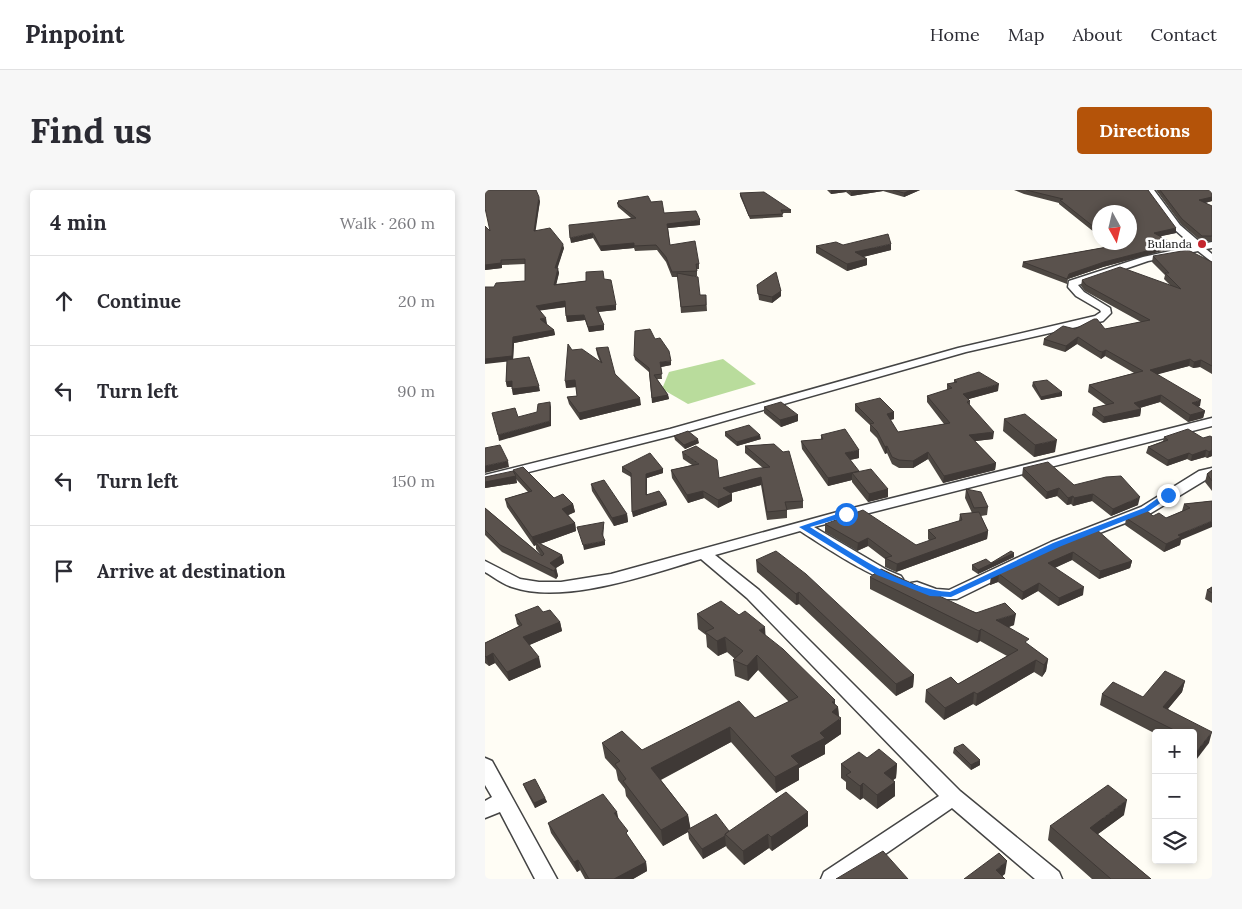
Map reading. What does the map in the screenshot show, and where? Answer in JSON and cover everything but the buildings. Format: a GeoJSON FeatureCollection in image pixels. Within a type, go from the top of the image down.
{"type":"FeatureCollection","features":[{"type":"Feature","properties":{"kind":"street"},"geometry":{"type":"LineString","coordinates":[[1149,190],[1177,227],[1206,246],[1212,259]]}},
{"type":"Feature","properties":{"kind":"street"},"geometry":{"type":"LineString","coordinates":[[485,479],[614,449],[870,374],[1036,331],[1099,319],[1107,313],[1105,308],[1081,294],[1073,287],[1073,283],[1146,259],[1206,246]]}},
{"type":"Feature","properties":{"kind":"street"},"geometry":{"type":"LineString","coordinates":[[485,566],[519,584],[542,587],[572,586],[617,577],[1076,455],[1212,422]]}},
{"type":"Feature","properties":{"kind":"street"},"geometry":{"type":"LineString","coordinates":[[803,527],[881,573],[933,594],[951,594],[1056,545],[1147,510],[1204,474],[1212,472]]}},
{"type":"Feature","properties":{"kind":"street"},"geometry":{"type":"LineString","coordinates":[[704,553],[753,594],[953,796],[1051,879]]}},
{"type":"Feature","properties":{"kind":"street"},"geometry":{"type":"LineString","coordinates":[[485,766],[494,805],[546,879]]}},
{"type":"Feature","properties":{"kind":"street"},"geometry":{"type":"LineString","coordinates":[[832,879],[953,796]]}},
{"type":"Feature","properties":{"kind":"green space"},"geometry":{"type":"Polygon","coordinates":[[[723,359],[756,384],[688,404],[662,389],[669,372],[723,359]]]}},
{"type":"Feature","properties":{"kind":"place","name":"Bulanda"},"geometry":{"type":"Point","coordinates":[1202,244]}},
{"type":"Feature","properties":{"kind":"route"},"geometry":{"type":"LineString","coordinates":[[846,514],[803,527],[881,573],[933,594],[951,594],[1056,545],[1147,510],[1168,495]]}}]}
